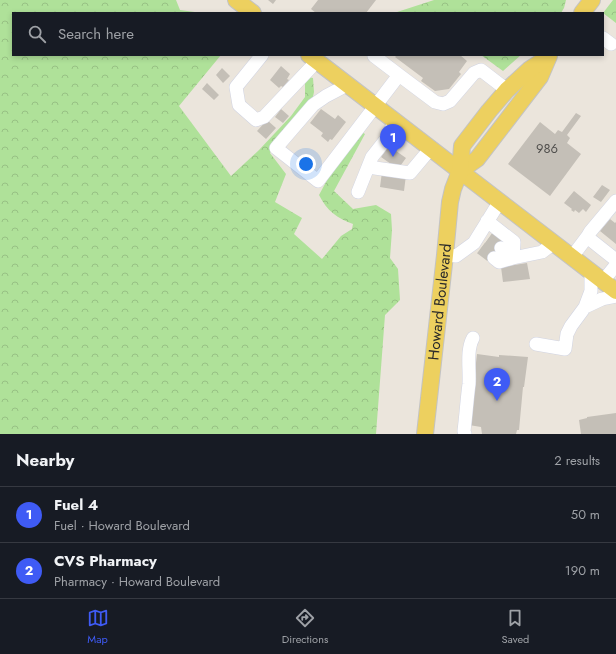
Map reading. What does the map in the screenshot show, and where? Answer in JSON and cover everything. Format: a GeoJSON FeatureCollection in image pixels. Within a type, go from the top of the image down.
{"type":"FeatureCollection","features":[{"type":"Feature","properties":{"kind":"main road"},"geometry":{"type":"LineString","coordinates":[[583,12],[592,0]]}},
{"type":"Feature","properties":{"kind":"main road"},"geometry":{"type":"LineString","coordinates":[[460,170],[477,159],[482,153],[540,77],[548,57]]}},
{"type":"Feature","properties":{"kind":"main road","name":"Howard Boulevard"},"geometry":{"type":"LineString","coordinates":[[425,434],[450,202],[460,170],[462,146],[507,90],[530,69],[548,57]]}},
{"type":"Feature","properties":{"kind":"main road"},"geometry":{"type":"LineString","coordinates":[[317,58],[348,85],[616,291]]}},
{"type":"Feature","properties":{"kind":"lane"},"geometry":{"type":"LineString","coordinates":[[261,56],[236,87],[239,105],[256,120],[264,117],[317,58]]}},
{"type":"Feature","properties":{"kind":"lane"},"geometry":{"type":"LineString","coordinates":[[374,56],[431,99],[439,103],[443,104],[450,101],[474,74],[481,70],[507,90]]}},
{"type":"Feature","properties":{"kind":"lane"},"geometry":{"type":"LineString","coordinates":[[348,85],[312,105],[276,148],[318,181],[399,75]]}},
{"type":"Feature","properties":{"kind":"lane"},"geometry":{"type":"LineString","coordinates":[[358,192],[372,157],[387,138],[395,120]]}},
{"type":"Feature","properties":{"kind":"lane"},"geometry":{"type":"LineString","coordinates":[[368,167],[410,173],[431,148]]}},
{"type":"Feature","properties":{"kind":"lane"},"geometry":{"type":"LineString","coordinates":[[445,255],[456,256],[481,241],[487,221],[500,201]]}},
{"type":"Feature","properties":{"kind":"lane"},"geometry":{"type":"LineString","coordinates":[[572,257],[590,232],[616,201]]}},
{"type":"Feature","properties":{"kind":"lane"},"geometry":{"type":"LineString","coordinates":[[487,221],[514,242],[513,258]]}},
{"type":"Feature","properties":{"kind":"lane"},"geometry":{"type":"LineString","coordinates":[[587,237],[616,260]]}},
{"type":"Feature","properties":{"kind":"lane"},"geometry":{"type":"LineString","coordinates":[[498,253],[499,262],[542,252],[554,243]]}},
{"type":"Feature","properties":{"kind":"lane"},"geometry":{"type":"LineString","coordinates":[[536,344],[565,349],[567,334],[585,307],[597,276],[616,265]]}},
{"type":"Feature","properties":{"kind":"lane"},"geometry":{"type":"LineString","coordinates":[[585,307],[602,299],[616,296]]}},
{"type":"Feature","properties":{"kind":"lane"},"geometry":{"type":"LineString","coordinates":[[465,434],[464,430],[469,383],[469,354],[473,338]]}},
{"type":"Feature","properties":{"kind":"green space"},"geometry":{"type":"Polygon","coordinates":[[[0,0],[176,0],[180,10],[195,12],[12,12],[12,56],[220,56],[179,106],[231,176],[259,150],[291,116],[305,97],[305,80],[308,77],[313,78],[314,92],[312,101],[270,153],[286,174],[275,202],[302,218],[294,234],[322,259],[341,236],[352,229],[353,224],[342,219],[329,210],[319,195],[338,160],[360,131],[365,134],[334,191],[353,209],[376,205],[391,214],[392,230],[390,258],[398,269],[400,300],[385,315],[376,434],[0,434],[0,0]]]}},
{"type":"Feature","properties":{"kind":"green space"},"geometry":{"type":"Polygon","coordinates":[[[434,0],[566,0],[562,12],[397,12],[434,0]]]}},
{"type":"Feature","properties":{"kind":"green space"},"geometry":{"type":"Polygon","coordinates":[[[613,0],[616,0],[616,23],[604,12],[613,0]]]}},
{"type":"Feature","properties":{"kind":"green space"},"geometry":{"type":"Polygon","coordinates":[[[482,56],[520,56],[503,71],[482,56]]]}},
{"type":"Feature","properties":{"kind":"building"},"geometry":{"type":"Polygon","coordinates":[[[268,0],[276,0],[273,4],[268,0]]]}},
{"type":"Feature","properties":{"kind":"building"},"geometry":{"type":"Polygon","coordinates":[[[318,0],[376,0],[367,12],[315,12],[311,9],[318,0]]]}},
{"type":"Feature","properties":{"kind":"building"},"geometry":{"type":"Polygon","coordinates":[[[461,56],[467,61],[459,72],[461,74],[449,89],[435,91],[421,81],[423,78],[395,57],[461,56]]]}},
{"type":"Feature","properties":{"kind":"building"},"geometry":{"type":"Polygon","coordinates":[[[281,66],[290,74],[287,79],[289,80],[283,87],[281,86],[279,88],[270,80],[281,66]]]}},
{"type":"Feature","properties":{"kind":"building"},"geometry":{"type":"Polygon","coordinates":[[[222,68],[230,76],[223,83],[216,75],[222,68]]]}},
{"type":"Feature","properties":{"kind":"building"},"geometry":{"type":"Polygon","coordinates":[[[207,83],[219,95],[214,100],[202,89],[207,83]]]}},
{"type":"Feature","properties":{"kind":"building"},"geometry":{"type":"Polygon","coordinates":[[[281,109],[289,116],[283,123],[275,117],[281,109]]]}},
{"type":"Feature","properties":{"kind":"building"},"geometry":{"type":"Polygon","coordinates":[[[321,109],[335,119],[338,115],[346,122],[332,140],[330,139],[328,142],[321,136],[323,133],[310,123],[321,109]]]}},
{"type":"Feature","properties":{"kind":"building"},"geometry":{"type":"Polygon","coordinates":[[[576,113],[581,116],[567,135],[570,138],[567,143],[581,154],[550,196],[508,164],[540,122],[555,134],[558,130],[562,132],[576,113]]]}},
{"type":"Feature","properties":{"kind":"building"},"geometry":{"type":"Polygon","coordinates":[[[267,120],[276,128],[266,139],[257,131],[267,120]]]}},
{"type":"Feature","properties":{"kind":"building"},"geometry":{"type":"Polygon","coordinates":[[[389,146],[406,158],[398,169],[381,157],[389,146]]]}},
{"type":"Feature","properties":{"kind":"building"},"geometry":{"type":"Polygon","coordinates":[[[382,172],[406,175],[404,191],[380,187],[382,172]]]}},
{"type":"Feature","properties":{"kind":"building"},"geometry":{"type":"Polygon","coordinates":[[[602,185],[610,190],[601,202],[593,197],[602,185]]]}},
{"type":"Feature","properties":{"kind":"building"},"geometry":{"type":"Polygon","coordinates":[[[574,191],[591,205],[586,212],[583,209],[579,213],[575,210],[574,212],[564,203],[574,191]]]}},
{"type":"Feature","properties":{"kind":"building"},"geometry":{"type":"Polygon","coordinates":[[[610,219],[615,223],[616,222],[616,244],[600,231],[610,219]]]}},
{"type":"Feature","properties":{"kind":"building"},"geometry":{"type":"Polygon","coordinates":[[[495,230],[508,240],[493,259],[480,250],[495,230]]]}},
{"type":"Feature","properties":{"kind":"building"},"geometry":{"type":"Polygon","coordinates":[[[527,263],[530,279],[503,282],[501,267],[527,263]]]}},
{"type":"Feature","properties":{"kind":"building"},"geometry":{"type":"Polygon","coordinates":[[[477,354],[499,357],[499,355],[528,357],[523,387],[519,430],[517,430],[516,434],[482,434],[481,427],[469,425],[477,354]]]}},
{"type":"Feature","properties":{"kind":"building"},"geometry":{"type":"Polygon","coordinates":[[[616,413],[616,434],[581,434],[579,420],[587,417],[616,413]]]}},
{"type":"Feature","properties":{"kind":"tunnel"},"geometry":{"type":"LineString","coordinates":[[488,239],[501,248]]}},
{"type":"Feature","properties":{"kind":"tunnel"},"geometry":{"type":"LineString","coordinates":[[481,248],[494,258]]}},
{"type":"Feature","properties":{"kind":"place","name":"Fuel 4"},"geometry":{"type":"Point","coordinates":[393,157]}},
{"type":"Feature","properties":{"kind":"place","name":"CVS Pharmacy"},"geometry":{"type":"Point","coordinates":[497,401]}}]}
